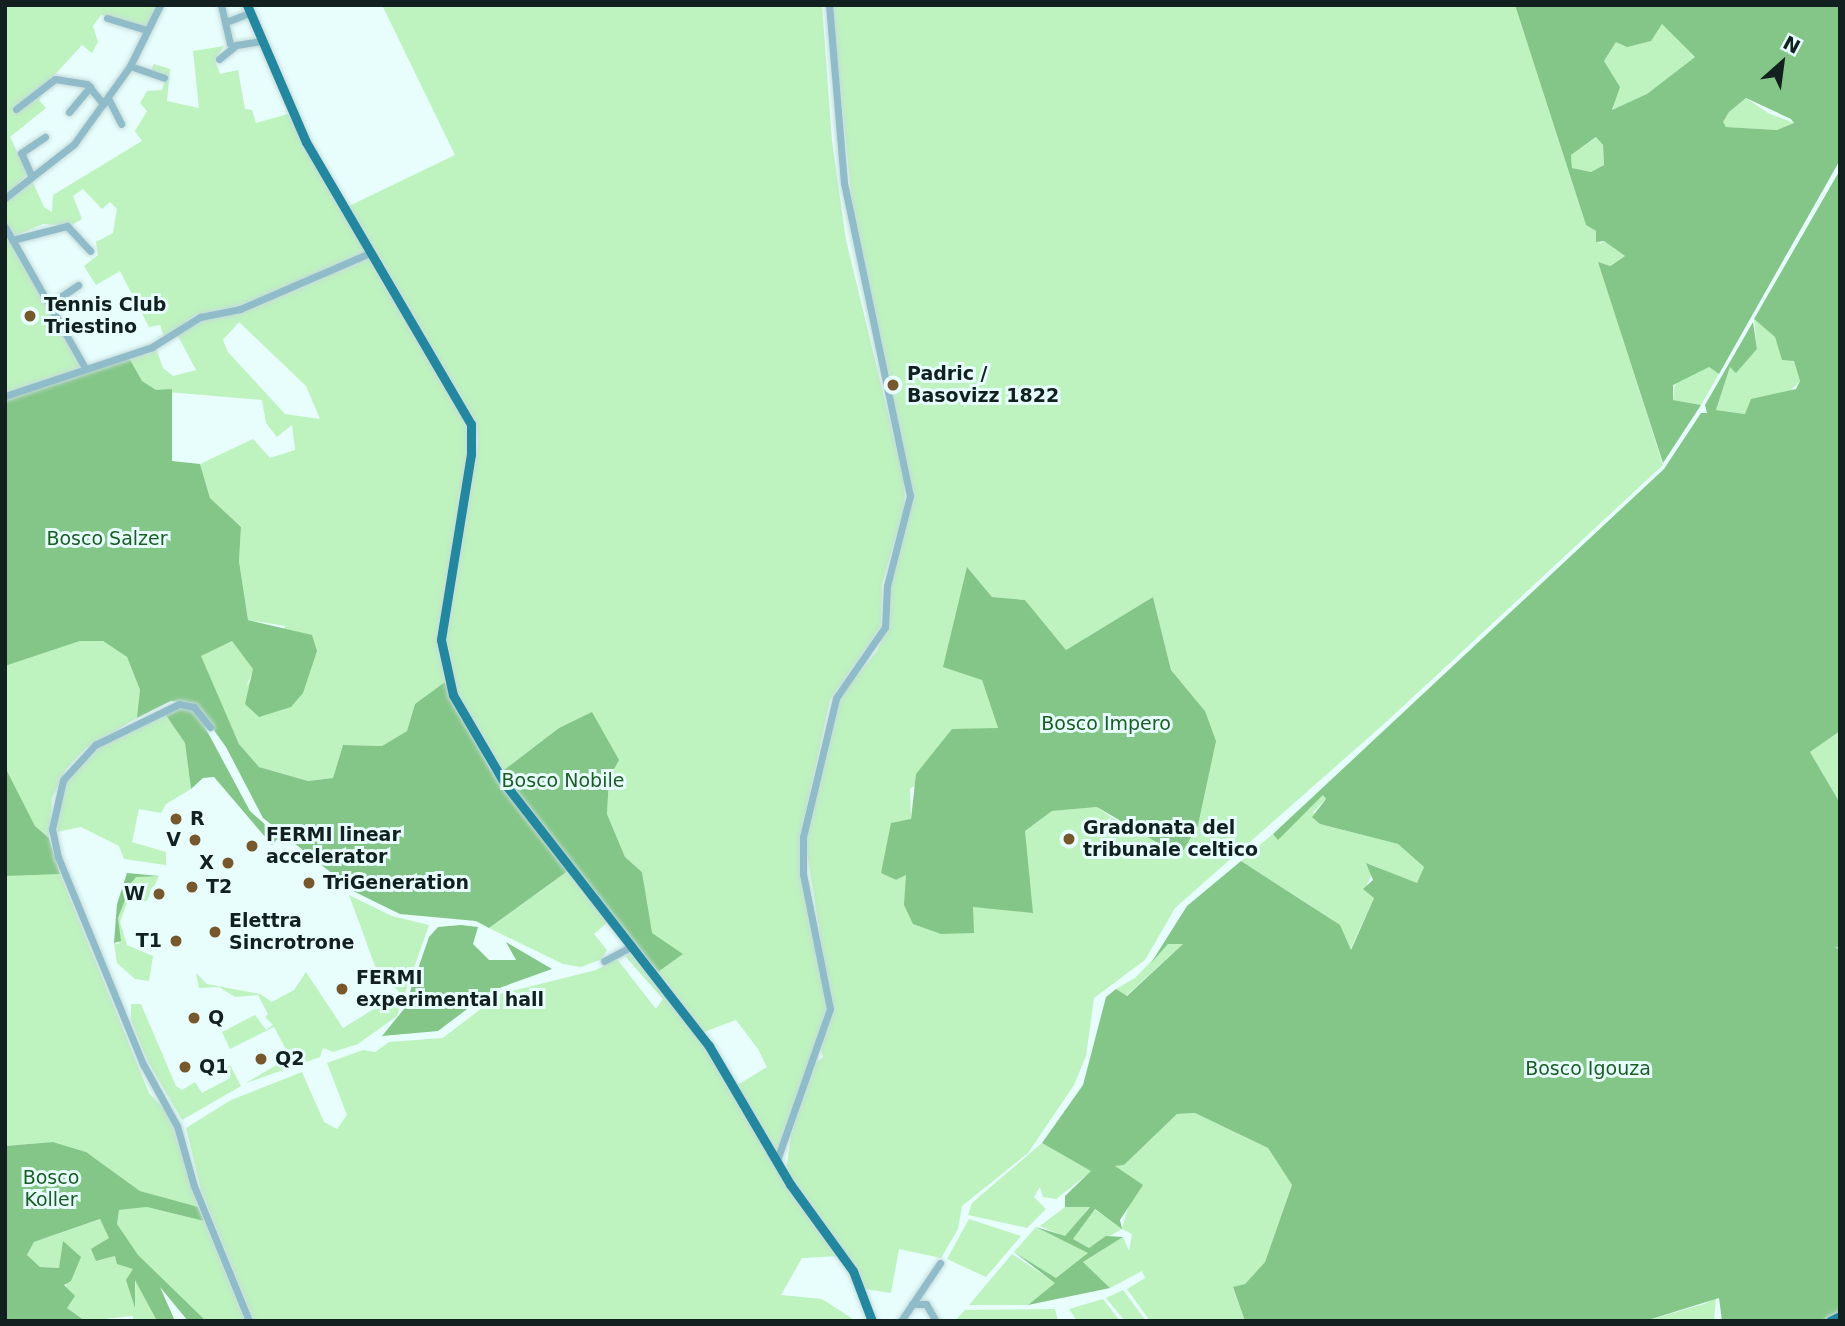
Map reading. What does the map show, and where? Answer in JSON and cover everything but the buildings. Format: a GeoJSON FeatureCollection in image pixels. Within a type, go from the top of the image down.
{"type":"FeatureCollection","features":[{"type":"Feature","properties":{"kind":"main road"},"geometry":{"type":"LineString","coordinates":[[248,9],[301,133],[471,424],[471,454],[441,640],[446,679],[497,773],[709,1046],[777,1160],[853,1271],[872,1321]]}},
{"type":"Feature","properties":{"kind":"main road"},"geometry":{"type":"LineString","coordinates":[[1830,1321],[1840,1316]]}},
{"type":"Feature","properties":{"kind":"street"},"geometry":{"type":"LineString","coordinates":[[5,198],[31,175],[70,148],[130,66],[160,5]]}},
{"type":"Feature","properties":{"kind":"street"},"geometry":{"type":"LineString","coordinates":[[221,5],[230,44]]}},
{"type":"Feature","properties":{"kind":"street"},"geometry":{"type":"LineString","coordinates":[[777,1160],[830,1009],[803,874],[803,837],[835,699],[885,627],[887,586],[909,496],[844,183],[829,5]]}},
{"type":"Feature","properties":{"kind":"street"},"geometry":{"type":"LineString","coordinates":[[226,22],[248,9]]}},
{"type":"Feature","properties":{"kind":"street"},"geometry":{"type":"LineString","coordinates":[[107,18],[147,30]]}},
{"type":"Feature","properties":{"kind":"street"},"geometry":{"type":"LineString","coordinates":[[219,59],[231,47],[260,41]]}},
{"type":"Feature","properties":{"kind":"street"},"geometry":{"type":"LineString","coordinates":[[130,66],[164,78]]}},
{"type":"Feature","properties":{"kind":"street"},"geometry":{"type":"LineString","coordinates":[[16,109],[55,79],[90,87],[106,101],[121,124]]}},
{"type":"Feature","properties":{"kind":"street"},"geometry":{"type":"LineString","coordinates":[[69,112],[90,87]]}},
{"type":"Feature","properties":{"kind":"street"},"geometry":{"type":"LineString","coordinates":[[31,175],[21,153],[45,137]]}},
{"type":"Feature","properties":{"kind":"street"},"geometry":{"type":"LineString","coordinates":[[12,240],[68,226],[90,251]]}},
{"type":"Feature","properties":{"kind":"street"},"geometry":{"type":"LineString","coordinates":[[5,227],[85,368]]}},
{"type":"Feature","properties":{"kind":"street"},"geometry":{"type":"LineString","coordinates":[[5,396],[152,347],[200,317],[240,309],[370,253]]}},
{"type":"Feature","properties":{"kind":"street"},"geometry":{"type":"LineString","coordinates":[[50,303],[78,285]]}},
{"type":"Feature","properties":{"kind":"street"},"geometry":{"type":"LineString","coordinates":[[210,727],[194,707],[179,704],[95,745],[62,780],[52,829],[58,857],[143,1064],[180,1133],[194,1186],[248,1321]]}},
{"type":"Feature","properties":{"kind":"street"},"geometry":{"type":"LineString","coordinates":[[604,961],[632,946]]}},
{"type":"Feature","properties":{"kind":"street"},"geometry":{"type":"LineString","coordinates":[[901,1321],[940,1263]]}},
{"type":"Feature","properties":{"kind":"street"},"geometry":{"type":"LineString","coordinates":[[912,1304],[926,1304],[936,1321]]}},
{"type":"Feature","properties":{"kind":"green space"},"geometry":{"type":"Polygon","coordinates":[[[5,5],[158,5],[146,29],[101,15],[93,26],[98,42],[92,53],[82,45],[50,80],[12,108],[16,113],[46,88],[39,100],[46,108],[10,137],[28,174],[5,196],[5,5]]]}},
{"type":"Feature","properties":{"kind":"green space"},"geometry":{"type":"Polygon","coordinates":[[[382,5],[822,5],[832,141],[846,240],[904,479],[905,506],[882,584],[881,626],[830,700],[800,838],[801,876],[827,1006],[794,1114],[776,1154],[736,1086],[767,1067],[758,1049],[736,1020],[704,1032],[658,972],[683,954],[651,933],[642,872],[625,857],[607,814],[609,777],[592,713],[559,728],[500,773],[456,695],[444,651],[478,443],[476,422],[347,207],[455,155],[382,5]]]}},
{"type":"Feature","properties":{"kind":"green space"},"geometry":{"type":"Polygon","coordinates":[[[832,5],[1515,5],[1586,225],[1596,231],[1600,244],[1604,241],[1625,256],[1609,266],[1599,263],[1663,465],[1385,723],[1175,908],[1145,960],[1094,998],[1086,1056],[1074,1085],[1028,1153],[962,1206],[958,1229],[941,1258],[899,1249],[891,1293],[865,1289],[786,1170],[791,1136],[812,1066],[823,1057],[820,1048],[832,1010],[805,840],[838,699],[877,651],[888,626],[890,586],[912,493],[855,233],[832,5]],[[968,568],[982,680],[998,728],[910,789],[911,819],[881,873],[896,880],[906,875],[973,907],[997,908],[1026,858],[1025,831],[1052,811],[1097,807],[1132,832],[1205,711],[1171,670],[1153,597],[1066,650],[1025,600],[992,597],[968,568]]]}},
{"type":"Feature","properties":{"kind":"green space"},"geometry":{"type":"Polygon","coordinates":[[[1515,5],[1840,5],[1840,160],[1719,374],[1709,367],[1673,385],[1673,400],[1701,405],[1663,463],[1598,262],[1610,266],[1625,256],[1604,241],[1596,242],[1596,231],[1586,225],[1515,5]],[[1662,24],[1651,41],[1627,47],[1616,42],[1604,61],[1620,87],[1612,110],[1647,94],[1695,57],[1662,24]],[[1746,98],[1729,112],[1723,122],[1726,127],[1777,130],[1794,123],[1791,119],[1746,98]],[[1596,137],[1571,155],[1572,168],[1591,172],[1604,165],[1603,145],[1596,137]]]}},
{"type":"Feature","properties":{"kind":"green space"},"geometry":{"type":"Polygon","coordinates":[[[1663,24],[1695,57],[1648,94],[1613,110],[1618,84],[1604,61],[1616,42],[1637,42],[1663,24]]]}},
{"type":"Feature","properties":{"kind":"green space"},"geometry":{"type":"Polygon","coordinates":[[[224,46],[215,60],[220,74],[238,70],[245,109],[252,110],[256,123],[288,114],[366,253],[242,305],[197,314],[164,337],[160,325],[149,327],[120,271],[96,285],[84,266],[98,255],[96,242],[113,233],[117,209],[110,202],[102,209],[83,189],[73,196],[82,219],[70,226],[43,224],[13,237],[5,223],[5,202],[31,178],[44,207],[52,212],[53,195],[142,141],[135,131],[147,111],[140,103],[147,91],[162,90],[166,76],[151,70],[154,64],[170,69],[167,101],[199,108],[193,51],[224,46]]]}},
{"type":"Feature","properties":{"kind":"green space"},"geometry":{"type":"Polygon","coordinates":[[[1746,98],[1768,113],[1794,123],[1777,130],[1726,127],[1722,123],[1729,112],[1746,98]]]}},
{"type":"Feature","properties":{"kind":"green space"},"geometry":{"type":"Polygon","coordinates":[[[1597,137],[1603,145],[1604,165],[1591,172],[1572,168],[1571,155],[1597,137]]]}},
{"type":"Feature","properties":{"kind":"green space","name":"Bosco Igouza"},"geometry":{"type":"Polygon","coordinates":[[[1840,170],[1840,731],[1810,752],[1840,803],[1840,949],[1835,946],[1840,951],[1840,1313],[1820,1321],[1722,1321],[1719,1298],[1645,1321],[1245,1321],[1233,1287],[1245,1284],[1265,1262],[1292,1185],[1268,1148],[1195,1113],[1177,1114],[1124,1165],[1115,1166],[1143,1185],[1120,1220],[1122,1229],[1095,1209],[1073,1239],[1089,1248],[1106,1236],[1123,1237],[1083,1262],[1110,1288],[1028,1305],[1055,1283],[1014,1252],[1056,1278],[1088,1253],[1036,1227],[1065,1236],[1090,1207],[1065,1207],[1065,1196],[1091,1171],[1042,1143],[1083,1085],[1106,997],[1116,989],[1127,996],[1183,944],[1168,944],[1151,963],[1187,906],[1241,861],[1340,925],[1351,950],[1374,898],[1363,889],[1373,880],[1366,863],[1417,883],[1424,867],[1398,844],[1320,824],[1312,817],[1326,799],[1323,795],[1278,840],[1273,834],[1664,469],[1701,413],[1707,413],[1705,405],[1753,322],[1757,349],[1736,373],[1730,367],[1716,410],[1745,414],[1751,399],[1796,389],[1800,381],[1794,361],[1782,360],[1775,337],[1754,319],[1840,170]]]}},
{"type":"Feature","properties":{"kind":"green space","name":"Tennis Club Triestino"},"geometry":{"type":"Polygon","coordinates":[[[5,234],[82,368],[5,395],[5,234]]]}},
{"type":"Feature","properties":{"kind":"green space"},"geometry":{"type":"Polygon","coordinates":[[[368,257],[466,422],[469,441],[438,640],[445,682],[415,704],[407,731],[382,746],[343,745],[333,778],[308,781],[259,767],[239,744],[200,656],[232,641],[254,669],[246,687],[286,626],[248,620],[239,561],[241,527],[210,498],[200,464],[253,439],[270,458],[295,450],[292,425],[277,437],[266,423],[262,400],[156,391],[142,381],[128,356],[156,348],[163,368],[173,376],[196,370],[178,336],[201,321],[258,305],[368,257]],[[239,322],[223,340],[228,352],[285,414],[320,419],[306,386],[239,322]]]}},
{"type":"Feature","properties":{"kind":"green space"},"geometry":{"type":"Polygon","coordinates":[[[1754,319],[1775,337],[1782,358],[1794,361],[1800,381],[1788,393],[1759,399],[1746,414],[1716,410],[1730,367],[1736,372],[1757,349],[1754,319]]]}},
{"type":"Feature","properties":{"kind":"green space","name":"Bosco Salzer"},"geometry":{"type":"Polygon","coordinates":[[[128,356],[142,381],[156,390],[172,389],[172,461],[200,464],[210,498],[241,527],[239,561],[248,620],[312,635],[317,651],[303,693],[291,707],[259,717],[245,704],[253,669],[232,641],[201,656],[239,744],[259,767],[308,781],[333,778],[343,745],[382,746],[407,731],[415,704],[445,682],[490,769],[569,870],[489,928],[476,921],[400,914],[355,892],[263,818],[226,747],[195,704],[171,701],[137,718],[140,690],[127,657],[103,641],[80,641],[5,666],[5,399],[128,356]]]}},
{"type":"Feature","properties":{"kind":"green space"},"geometry":{"type":"Polygon","coordinates":[[[1709,367],[1719,374],[1701,405],[1673,400],[1675,381],[1709,367]]]}},
{"type":"Feature","properties":{"kind":"green space","name":"Bosco Impero"},"geometry":{"type":"Polygon","coordinates":[[[967,567],[992,597],[1025,600],[1066,650],[1153,597],[1171,670],[1205,711],[1216,741],[1198,825],[1180,856],[1097,807],[1052,811],[1025,831],[1033,913],[973,907],[974,933],[941,934],[913,924],[904,905],[906,875],[896,880],[881,873],[891,823],[911,819],[916,774],[952,729],[998,728],[982,680],[943,667],[967,567]]]}},
{"type":"Feature","properties":{"kind":"green space"},"geometry":{"type":"Polygon","coordinates":[[[80,641],[103,641],[127,657],[140,690],[140,708],[137,718],[86,748],[66,769],[52,798],[49,838],[35,826],[5,767],[5,666],[80,641]]]}},
{"type":"Feature","properties":{"kind":"green space"},"geometry":{"type":"Polygon","coordinates":[[[173,709],[191,709],[200,718],[250,811],[279,837],[272,845],[214,777],[203,778],[191,789],[185,743],[165,714],[173,709]]]}},
{"type":"Feature","properties":{"kind":"green space","name":"Bosco Nobile"},"geometry":{"type":"Polygon","coordinates":[[[592,712],[619,760],[609,778],[607,814],[625,857],[642,872],[652,933],[683,954],[658,972],[500,773],[559,728],[592,712]]]}},
{"type":"Feature","properties":{"kind":"green space"},"geometry":{"type":"Polygon","coordinates":[[[165,714],[185,743],[191,789],[166,804],[161,813],[139,809],[132,842],[166,852],[166,865],[124,859],[119,846],[81,827],[57,832],[60,793],[71,773],[94,750],[165,714]]]}},
{"type":"Feature","properties":{"kind":"green space"},"geometry":{"type":"Polygon","coordinates":[[[1840,731],[1840,803],[1810,752],[1840,731]]]}},
{"type":"Feature","properties":{"kind":"green space"},"geometry":{"type":"Polygon","coordinates":[[[5,767],[35,826],[49,838],[60,874],[5,876],[5,767]]]}},
{"type":"Feature","properties":{"kind":"green space"},"geometry":{"type":"Polygon","coordinates":[[[1323,795],[1326,799],[1313,812],[1320,824],[1398,844],[1424,867],[1417,884],[1367,863],[1373,873],[1367,884],[1374,898],[1350,950],[1341,932],[1311,906],[1241,861],[1273,834],[1278,839],[1323,795]]]}},
{"type":"Feature","properties":{"kind":"green space"},"geometry":{"type":"Polygon","coordinates":[[[569,870],[609,921],[594,934],[607,950],[602,959],[581,967],[563,964],[489,928],[569,870]]]}},
{"type":"Feature","properties":{"kind":"green space"},"geometry":{"type":"Polygon","coordinates":[[[11,872],[60,874],[149,1093],[169,1114],[198,1208],[140,1191],[86,1152],[53,1142],[5,1146],[5,876],[11,872]]]}},
{"type":"Feature","properties":{"kind":"green space"},"geometry":{"type":"Polygon","coordinates":[[[127,873],[159,876],[136,877],[128,887],[128,895],[138,896],[125,900],[118,918],[121,941],[114,943],[117,904],[127,873]]]}},
{"type":"Feature","properties":{"kind":"green space"},"geometry":{"type":"Polygon","coordinates":[[[136,876],[159,876],[147,901],[127,903],[120,922],[127,945],[153,956],[149,981],[135,979],[117,963],[114,943],[119,944],[118,918],[125,899],[132,896],[127,891],[136,876]]]}},
{"type":"Feature","properties":{"kind":"green space"},"geometry":{"type":"Polygon","coordinates":[[[349,895],[392,916],[429,925],[397,1016],[358,1044],[333,1052],[323,1048],[320,1057],[246,1083],[290,1057],[274,1027],[230,1049],[222,1032],[255,1015],[266,1030],[273,1025],[265,1017],[268,1014],[258,995],[235,997],[219,987],[199,988],[196,973],[207,984],[260,994],[272,1002],[294,990],[306,972],[343,1028],[400,993],[375,966],[349,895]]]}},
{"type":"Feature","properties":{"kind":"green space"},"geometry":{"type":"Polygon","coordinates":[[[438,927],[478,927],[473,944],[489,960],[516,960],[506,942],[552,969],[491,991],[438,1031],[382,1036],[404,1009],[429,937],[438,927]]]}},
{"type":"Feature","properties":{"kind":"green space"},"geometry":{"type":"Polygon","coordinates":[[[1168,944],[1183,944],[1126,996],[1116,989],[1135,978],[1168,944]]]}},
{"type":"Feature","properties":{"kind":"green space"},"geometry":{"type":"Polygon","coordinates":[[[628,951],[700,1039],[841,1256],[802,1258],[781,1295],[822,1299],[856,1321],[254,1321],[201,1190],[186,1128],[231,1100],[302,1072],[324,1122],[337,1129],[347,1115],[327,1063],[363,1050],[375,1052],[389,1042],[443,1038],[500,994],[596,970],[617,959],[656,1009],[663,999],[625,956],[628,951]]]}},
{"type":"Feature","properties":{"kind":"green space"},"geometry":{"type":"Polygon","coordinates":[[[131,1004],[141,1004],[176,1086],[182,1090],[195,1082],[202,1093],[230,1078],[226,1068],[230,1065],[241,1086],[182,1120],[147,1060],[131,1020],[131,1004]]]}},
{"type":"Feature","properties":{"kind":"green space"},"geometry":{"type":"Polygon","coordinates":[[[1195,1113],[1268,1148],[1292,1185],[1265,1262],[1245,1284],[1233,1288],[1245,1321],[1150,1321],[1127,1289],[1145,1278],[1142,1271],[1110,1288],[1083,1262],[1123,1237],[1129,1251],[1132,1234],[1122,1229],[1089,1248],[1073,1239],[1094,1209],[1122,1228],[1129,1205],[1114,1166],[1124,1165],[1177,1114],[1195,1113]]]}},
{"type":"Feature","properties":{"kind":"green space","name":"Bosco Koller"},"geometry":{"type":"Polygon","coordinates":[[[53,1142],[86,1152],[140,1191],[198,1207],[204,1221],[147,1207],[119,1210],[117,1224],[138,1255],[206,1321],[188,1321],[160,1287],[175,1321],[157,1321],[135,1280],[135,1308],[126,1280],[133,1269],[117,1264],[115,1256],[96,1261],[91,1249],[109,1238],[100,1219],[34,1242],[27,1255],[40,1267],[59,1268],[63,1241],[81,1257],[71,1281],[64,1285],[75,1296],[67,1308],[85,1321],[5,1321],[5,1146],[53,1142]]]}},
{"type":"Feature","properties":{"kind":"green space"},"geometry":{"type":"Polygon","coordinates":[[[1042,1143],[1092,1171],[1056,1199],[1043,1197],[1040,1187],[1034,1197],[1046,1209],[1027,1228],[968,1215],[972,1203],[1042,1143]]]}},
{"type":"Feature","properties":{"kind":"green space"},"geometry":{"type":"Polygon","coordinates":[[[1090,1206],[1065,1237],[1040,1226],[1065,1207],[1090,1206]]]}},
{"type":"Feature","properties":{"kind":"green space"},"geometry":{"type":"Polygon","coordinates":[[[147,1207],[204,1221],[245,1321],[206,1321],[138,1256],[117,1224],[119,1210],[147,1207]]]}},
{"type":"Feature","properties":{"kind":"green space"},"geometry":{"type":"Polygon","coordinates":[[[101,1219],[109,1238],[96,1261],[115,1256],[133,1269],[137,1299],[135,1278],[157,1321],[133,1321],[133,1316],[85,1321],[67,1308],[64,1242],[59,1268],[40,1267],[27,1255],[34,1242],[101,1219]]]}},
{"type":"Feature","properties":{"kind":"green space"},"geometry":{"type":"Polygon","coordinates":[[[969,1219],[1021,1236],[986,1277],[947,1259],[969,1219]]]}},
{"type":"Feature","properties":{"kind":"green space"},"geometry":{"type":"Polygon","coordinates":[[[1036,1227],[1089,1253],[1056,1278],[1014,1252],[1036,1227]]]}},
{"type":"Feature","properties":{"kind":"green space"},"geometry":{"type":"Polygon","coordinates":[[[1012,1254],[1056,1283],[1028,1305],[969,1305],[1012,1254]]]}},
{"type":"Feature","properties":{"kind":"green space"},"geometry":{"type":"Polygon","coordinates":[[[1123,1290],[1146,1321],[1125,1321],[1106,1298],[1123,1290]]]}},
{"type":"Feature","properties":{"kind":"green space"},"geometry":{"type":"Polygon","coordinates":[[[1716,1298],[1714,1321],[1645,1321],[1704,1304],[1716,1298]]]}},
{"type":"Feature","properties":{"kind":"green space"},"geometry":{"type":"Polygon","coordinates":[[[1103,1299],[1120,1321],[1077,1321],[1069,1309],[1103,1299]]]}},
{"type":"Feature","properties":{"kind":"green space"},"geometry":{"type":"Polygon","coordinates":[[[1055,1309],[1058,1321],[955,1321],[965,1310],[1055,1309]]]}},
{"type":"Feature","properties":{"kind":"place","name":"Tennis Club Triestino"},"geometry":{"type":"Point","coordinates":[30,316]}},
{"type":"Feature","properties":{"kind":"place","name":"Padric / Basovizz 1822"},"geometry":{"type":"Point","coordinates":[893,385]}},
{"type":"Feature","properties":{"kind":"place","name":"R"},"geometry":{"type":"Point","coordinates":[176,819]}},
{"type":"Feature","properties":{"kind":"place","name":"Gradonata del tribunale celtico"},"geometry":{"type":"Point","coordinates":[1069,839]}},
{"type":"Feature","properties":{"kind":"place","name":"V"},"geometry":{"type":"Point","coordinates":[195,840]}},
{"type":"Feature","properties":{"kind":"place","name":"FERMI linear accelerator"},"geometry":{"type":"Point","coordinates":[252,846]}},
{"type":"Feature","properties":{"kind":"place","name":"X"},"geometry":{"type":"Point","coordinates":[228,863]}},
{"type":"Feature","properties":{"kind":"place","name":"TriGeneration"},"geometry":{"type":"Point","coordinates":[309,883]}},
{"type":"Feature","properties":{"kind":"place","name":"T2"},"geometry":{"type":"Point","coordinates":[192,887]}},
{"type":"Feature","properties":{"kind":"place","name":"W"},"geometry":{"type":"Point","coordinates":[159,894]}},
{"type":"Feature","properties":{"kind":"place","name":"Elettra Sincrotrone"},"geometry":{"type":"Point","coordinates":[215,932]}},
{"type":"Feature","properties":{"kind":"place","name":"T1"},"geometry":{"type":"Point","coordinates":[176,941]}},
{"type":"Feature","properties":{"kind":"place","name":"FERMI experimental hall"},"geometry":{"type":"Point","coordinates":[342,989]}},
{"type":"Feature","properties":{"kind":"place","name":"Q"},"geometry":{"type":"Point","coordinates":[194,1018]}},
{"type":"Feature","properties":{"kind":"place","name":"Q2"},"geometry":{"type":"Point","coordinates":[261,1059]}},
{"type":"Feature","properties":{"kind":"place","name":"Q1"},"geometry":{"type":"Point","coordinates":[185,1067]}}]}
